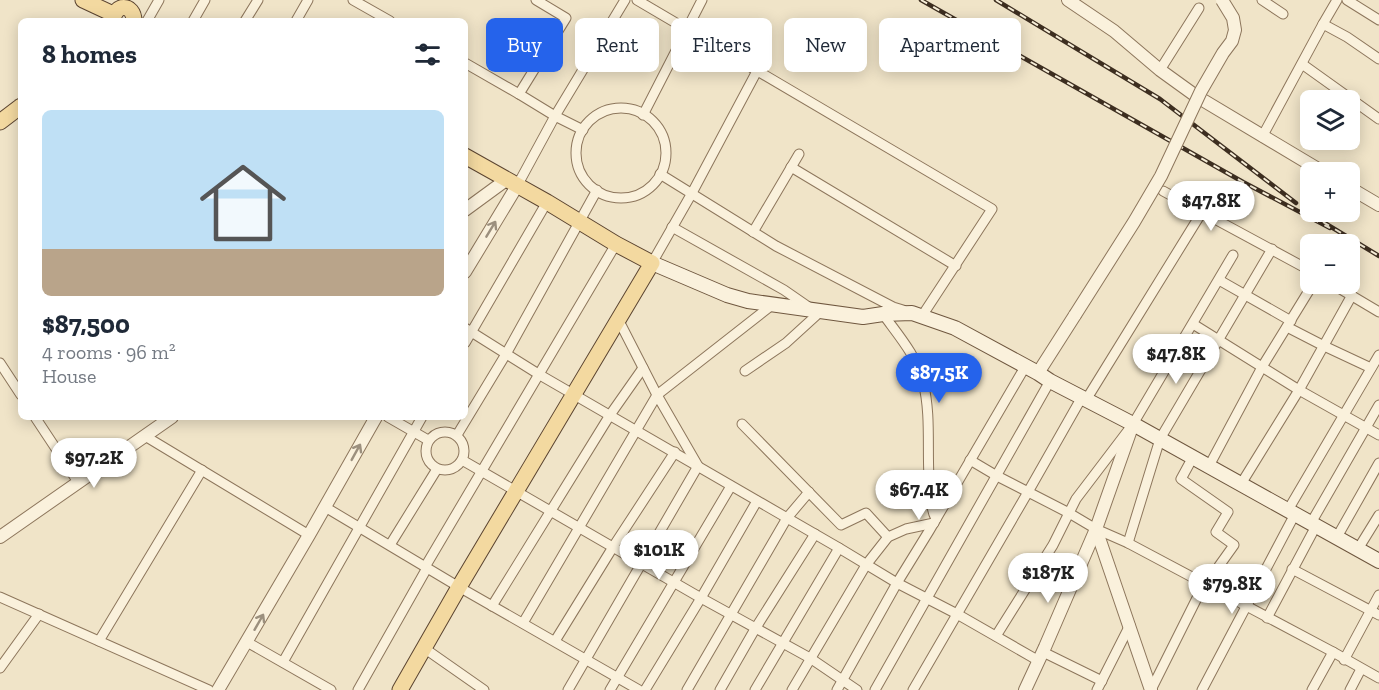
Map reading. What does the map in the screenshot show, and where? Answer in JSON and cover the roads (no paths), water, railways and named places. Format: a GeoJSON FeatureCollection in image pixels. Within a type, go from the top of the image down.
{"type":"FeatureCollection","features":[{"type":"Feature","properties":{"kind":"main road"},"geometry":{"type":"LineString","coordinates":[[68,0],[84,1],[113,18],[118,9],[132,10]]}},
{"type":"Feature","properties":{"kind":"main road"},"geometry":{"type":"LineString","coordinates":[[0,122],[18,107]]}},
{"type":"Feature","properties":{"kind":"main road"},"geometry":{"type":"LineString","coordinates":[[468,158],[616,244],[652,263],[727,296],[748,302],[863,317],[884,314],[917,315],[955,328],[1379,561]]}},
{"type":"Feature","properties":{"kind":"main road"},"geometry":{"type":"LineString","coordinates":[[400,690],[652,263]]}},
{"type":"Feature","properties":{"kind":"street"},"geometry":{"type":"LineString","coordinates":[[149,18],[159,0]]}},
{"type":"Feature","properties":{"kind":"street"},"geometry":{"type":"LineString","coordinates":[[195,18],[205,0]]}},
{"type":"Feature","properties":{"kind":"street"},"geometry":{"type":"LineString","coordinates":[[247,18],[258,0]]}},
{"type":"Feature","properties":{"kind":"street"},"geometry":{"type":"LineString","coordinates":[[298,18],[308,0]]}},
{"type":"Feature","properties":{"kind":"street"},"geometry":{"type":"LineString","coordinates":[[519,94],[566,18],[536,0]]}},
{"type":"Feature","properties":{"kind":"street"},"geometry":{"type":"LineString","coordinates":[[468,266],[512,183],[625,0]]}},
{"type":"Feature","properties":{"kind":"street"},"geometry":{"type":"LineString","coordinates":[[637,0],[671,20]]}},
{"type":"Feature","properties":{"kind":"street"},"geometry":{"type":"LineString","coordinates":[[693,18],[702,0]]}},
{"type":"Feature","properties":{"kind":"street"},"geometry":{"type":"LineString","coordinates":[[1068,0],[1114,31],[1160,70],[1196,96],[1306,162]]}},
{"type":"Feature","properties":{"kind":"street"},"geometry":{"type":"LineString","coordinates":[[837,690],[970,460],[1031,370],[1076,315],[1161,176],[1200,94],[1232,41],[1235,30],[1233,18],[1222,0]]}},
{"type":"Feature","properties":{"kind":"street"},"geometry":{"type":"LineString","coordinates":[[1262,0],[1275,4],[1283,14]]}},
{"type":"Feature","properties":{"kind":"street"},"geometry":{"type":"LineString","coordinates":[[1262,137],[1337,0]]}},
{"type":"Feature","properties":{"kind":"street"},"geometry":{"type":"LineString","coordinates":[[1347,0],[1379,20]]}},
{"type":"Feature","properties":{"kind":"street"},"geometry":{"type":"LineString","coordinates":[[359,2],[385,18]]}},
{"type":"Feature","properties":{"kind":"street"},"geometry":{"type":"LineString","coordinates":[[1160,70],[1199,8]]}},
{"type":"Feature","properties":{"kind":"street"},"geometry":{"type":"LineString","coordinates":[[1323,24],[1379,59]]}},
{"type":"Feature","properties":{"kind":"street"},"geometry":{"type":"LineString","coordinates":[[643,115],[671,61]]}},
{"type":"Feature","properties":{"kind":"street"},"geometry":{"type":"LineString","coordinates":[[1302,64],[1379,119]]}},
{"type":"Feature","properties":{"kind":"street"},"geometry":{"type":"LineString","coordinates":[[468,65],[583,130]]}},
{"type":"Feature","properties":{"kind":"street"},"geometry":{"type":"LineString","coordinates":[[652,263],[692,194],[756,72]]}},
{"type":"Feature","properties":{"kind":"street"},"geometry":{"type":"LineString","coordinates":[[660,174],[776,246],[893,307],[917,315],[956,266],[993,209],[759,72]]}},
{"type":"Feature","properties":{"kind":"street"},"geometry":{"type":"LineString","coordinates":[[623,108],[638,111],[643,115],[650,118],[659,129],[664,142],[666,156],[660,174],[655,182],[644,191],[631,197],[617,198],[603,194],[592,187],[577,164],[576,150],[579,137],[596,115],[609,110],[623,108]]}},
{"type":"Feature","properties":{"kind":"street"},"geometry":{"type":"LineString","coordinates":[[753,232],[799,154]]}},
{"type":"Feature","properties":{"kind":"street"},"geometry":{"type":"LineString","coordinates":[[791,167],[956,266]]}},
{"type":"Feature","properties":{"kind":"street"},"geometry":{"type":"LineString","coordinates":[[468,208],[512,183]]}},
{"type":"Feature","properties":{"kind":"street"},"geometry":{"type":"LineString","coordinates":[[468,417],[506,354],[597,190]]}},
{"type":"Feature","properties":{"kind":"street"},"geometry":{"type":"LineString","coordinates":[[1163,191],[1300,265]]}},
{"type":"Feature","properties":{"kind":"street"},"geometry":{"type":"LineString","coordinates":[[1360,194],[1379,205]]}},
{"type":"Feature","properties":{"kind":"street"},"geometry":{"type":"LineString","coordinates":[[546,202],[468,330],[540,375],[897,583],[996,636],[1100,686],[1130,625]]}},
{"type":"Feature","properties":{"kind":"street"},"geometry":{"type":"LineString","coordinates":[[912,690],[1084,399],[1202,212]]}},
{"type":"Feature","properties":{"kind":"street"},"geometry":{"type":"LineString","coordinates":[[672,227],[818,311],[786,343],[745,371]]}},
{"type":"Feature","properties":{"kind":"street"},"geometry":{"type":"LineString","coordinates":[[358,690],[426,568],[616,244]]}},
{"type":"Feature","properties":{"kind":"street"},"geometry":{"type":"LineString","coordinates":[[1128,543],[1160,439],[1272,249]]}},
{"type":"Feature","properties":{"kind":"street"},"geometry":{"type":"LineString","coordinates":[[996,636],[1053,545],[1076,499],[1133,424],[1233,255]]}},
{"type":"Feature","properties":{"kind":"street"},"geometry":{"type":"LineString","coordinates":[[1219,280],[1324,346],[1371,368]]}},
{"type":"Feature","properties":{"kind":"street"},"geometry":{"type":"LineString","coordinates":[[1209,466],[1262,367],[1307,294]]}},
{"type":"Feature","properties":{"kind":"street"},"geometry":{"type":"LineString","coordinates":[[1241,484],[1299,390],[1352,295],[1379,312]]}},
{"type":"Feature","properties":{"kind":"street"},"geometry":{"type":"LineString","coordinates":[[523,623],[657,394],[772,305]]}},
{"type":"Feature","properties":{"kind":"street"},"geometry":{"type":"LineString","coordinates":[[884,314],[916,362],[923,382],[927,412],[929,478],[935,521]]}},
{"type":"Feature","properties":{"kind":"street"},"geometry":{"type":"LineString","coordinates":[[618,320],[698,466]]}},
{"type":"Feature","properties":{"kind":"street"},"geometry":{"type":"LineString","coordinates":[[1192,324],[1299,390],[1379,435]]}},
{"type":"Feature","properties":{"kind":"street"},"geometry":{"type":"LineString","coordinates":[[1202,690],[1343,415],[1379,355]]}},
{"type":"Feature","properties":{"kind":"street"},"geometry":{"type":"LineString","coordinates":[[0,363],[18,390]]}},
{"type":"Feature","properties":{"kind":"street"},"geometry":{"type":"LineString","coordinates":[[492,606],[610,415],[643,368]]}},
{"type":"Feature","properties":{"kind":"street"},"geometry":{"type":"LineString","coordinates":[[875,690],[1050,381]]}},
{"type":"Feature","properties":{"kind":"street"},"geometry":{"type":"LineString","coordinates":[[1267,618],[1314,524],[1379,405]]}},
{"type":"Feature","properties":{"kind":"street"},"geometry":{"type":"LineString","coordinates":[[37,420],[78,482]]}},
{"type":"Feature","properties":{"kind":"street"},"geometry":{"type":"LineString","coordinates":[[0,537],[168,420]]}},
{"type":"Feature","properties":{"kind":"street"},"geometry":{"type":"LineString","coordinates":[[219,690],[374,420]]}},
{"type":"Feature","properties":{"kind":"street"},"geometry":{"type":"LineString","coordinates":[[394,420],[428,440]]}},
{"type":"Feature","properties":{"kind":"street"},"geometry":{"type":"LineString","coordinates":[[283,662],[420,420]]}},
{"type":"Feature","properties":{"kind":"street"},"geometry":{"type":"LineString","coordinates":[[457,435],[466,420]]}},
{"type":"Feature","properties":{"kind":"street"},"geometry":{"type":"LineString","coordinates":[[742,424],[842,525],[866,513],[888,537]]}},
{"type":"Feature","properties":{"kind":"street"},"geometry":{"type":"LineString","coordinates":[[1025,690],[1096,529],[1133,424]]}},
{"type":"Feature","properties":{"kind":"street"},"geometry":{"type":"LineString","coordinates":[[444,431],[457,435],[464,447],[462,460],[458,465],[445,470],[437,469],[429,463],[425,451],[428,440],[433,435],[444,431]]}},
{"type":"Feature","properties":{"kind":"street"},"geometry":{"type":"LineString","coordinates":[[145,436],[309,535]]}},
{"type":"Feature","properties":{"kind":"street"},"geometry":{"type":"LineString","coordinates":[[555,641],[675,452]]}},
{"type":"Feature","properties":{"kind":"street"},"geometry":{"type":"LineString","coordinates":[[1193,457],[1181,479],[1228,512],[1216,532],[1234,545],[1220,566],[1229,572],[1218,592]]}},
{"type":"Feature","properties":{"kind":"street"},"geometry":{"type":"LineString","coordinates":[[462,460],[674,583],[810,658],[857,690]]}},
{"type":"Feature","properties":{"kind":"street"},"geometry":{"type":"LineString","coordinates":[[970,460],[1379,678]]}},
{"type":"Feature","properties":{"kind":"street"},"geometry":{"type":"LineString","coordinates":[[1337,537],[1379,463]]}},
{"type":"Feature","properties":{"kind":"street"},"geometry":{"type":"LineString","coordinates":[[568,690],[698,466]]}},
{"type":"Feature","properties":{"kind":"street"},"geometry":{"type":"LineString","coordinates":[[390,545],[437,469]]}},
{"type":"Feature","properties":{"kind":"street"},"geometry":{"type":"LineString","coordinates":[[99,641],[202,470]]}},
{"type":"Feature","properties":{"kind":"street"},"geometry":{"type":"LineString","coordinates":[[610,690],[731,486]]}},
{"type":"Feature","properties":{"kind":"street"},"geometry":{"type":"LineString","coordinates":[[687,690],[787,518],[809,492]]}},
{"type":"Feature","properties":{"kind":"street"},"geometry":{"type":"LineString","coordinates":[[645,690],[757,501]]}},
{"type":"Feature","properties":{"kind":"street"},"geometry":{"type":"LineString","coordinates":[[325,507],[426,568],[639,690]]}},
{"type":"Feature","properties":{"kind":"street"},"geometry":{"type":"LineString","coordinates":[[1358,549],[1379,515]]}},
{"type":"Feature","properties":{"kind":"street"},"geometry":{"type":"LineString","coordinates":[[792,690],[866,565],[888,537],[935,521]]}},
{"type":"Feature","properties":{"kind":"street"},"geometry":{"type":"LineString","coordinates":[[1096,529],[1151,690]]}},
{"type":"Feature","properties":{"kind":"street"},"geometry":{"type":"LineString","coordinates":[[720,690],[755,629],[815,534]]}},
{"type":"Feature","properties":{"kind":"street"},"geometry":{"type":"LineString","coordinates":[[755,690],[839,548]]}},
{"type":"Feature","properties":{"kind":"street"},"geometry":{"type":"LineString","coordinates":[[1292,569],[1379,615]]}},
{"type":"Feature","properties":{"kind":"street"},"geometry":{"type":"LineString","coordinates":[[1151,690],[1204,584]]}},
{"type":"Feature","properties":{"kind":"street"},"geometry":{"type":"LineString","coordinates":[[1344,660],[1379,595]]}},
{"type":"Feature","properties":{"kind":"street"},"geometry":{"type":"LineString","coordinates":[[0,597],[209,690]]}},
{"type":"Feature","properties":{"kind":"street"},"geometry":{"type":"LineString","coordinates":[[0,669],[39,614]]}},
{"type":"Feature","properties":{"kind":"street"},"geometry":{"type":"LineString","coordinates":[[247,642],[332,690]]}},
{"type":"Feature","properties":{"kind":"street"},"geometry":{"type":"LineString","coordinates":[[424,648],[484,690]]}},
{"type":"Feature","properties":{"kind":"street"},"geometry":{"type":"LineString","coordinates":[[1312,690],[1333,652]]}},
{"type":"Feature","properties":{"kind":"street"},"geometry":{"type":"LineString","coordinates":[[1350,690],[1361,669]]}},
{"type":"Feature","properties":{"kind":"railway"},"geometry":{"type":"LineString","coordinates":[[921,0],[1243,182],[1330,228]]}},
{"type":"Feature","properties":{"kind":"railway"},"geometry":{"type":"LineString","coordinates":[[996,0],[1160,99],[1296,203]]}},
{"type":"Feature","properties":{"kind":"railway"},"geometry":{"type":"LineString","coordinates":[[1323,222],[1379,256]]}}]}
